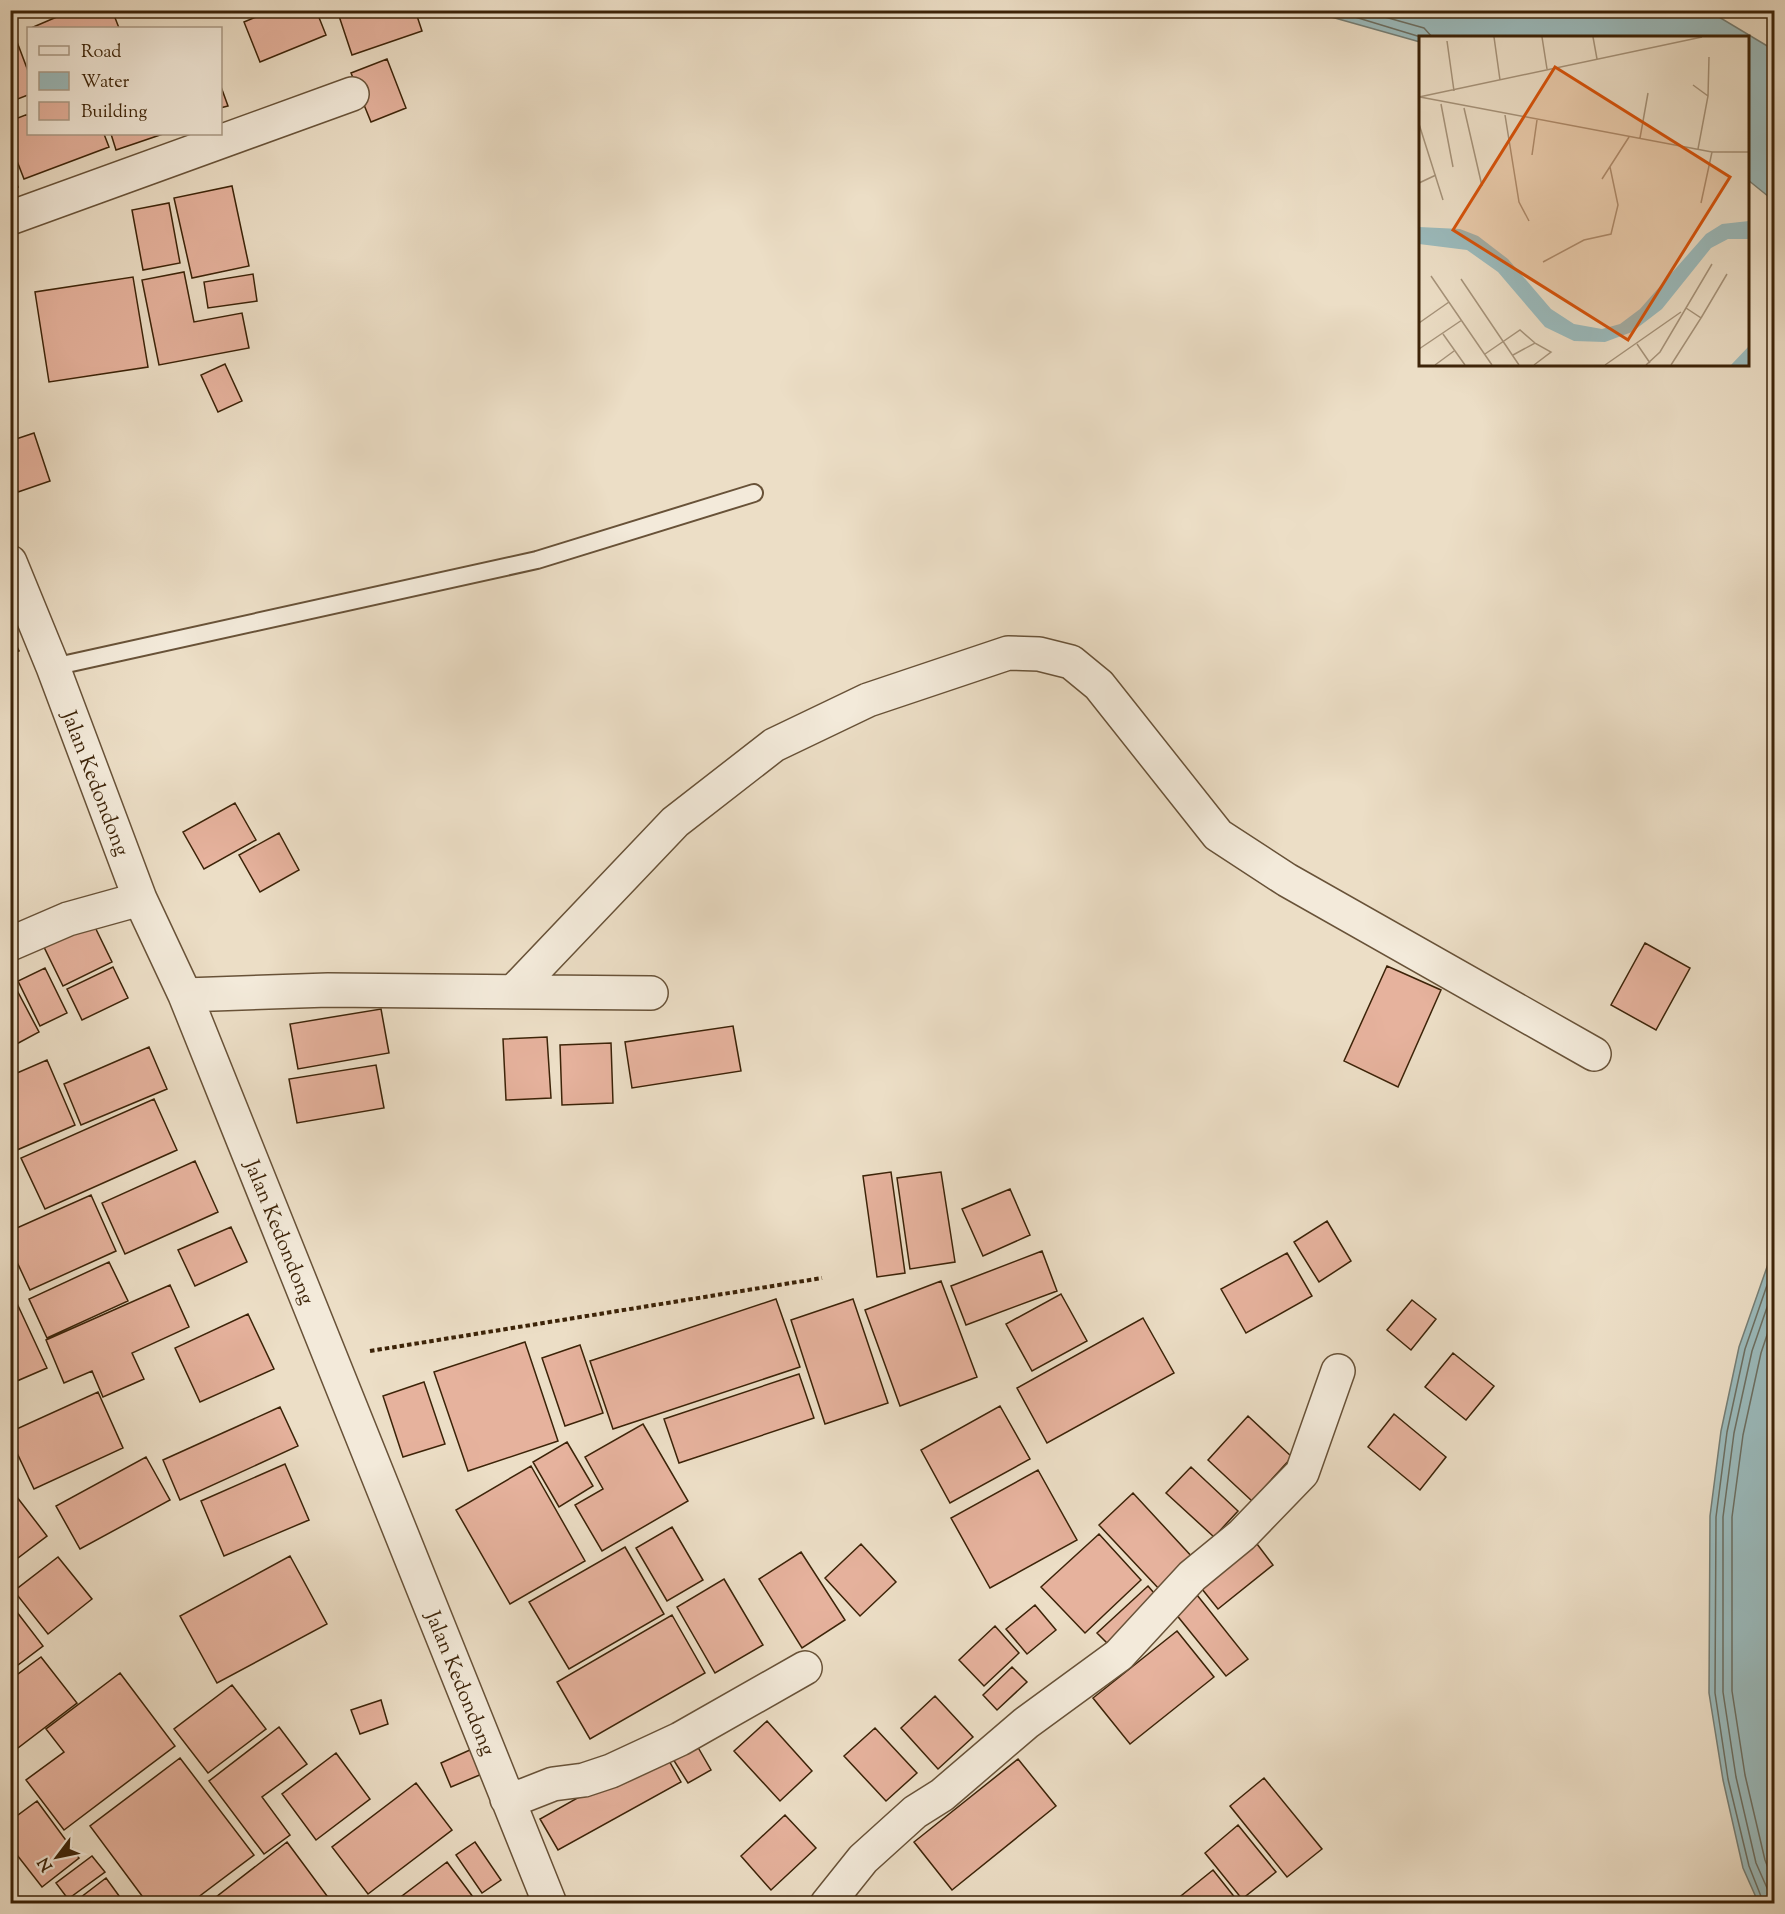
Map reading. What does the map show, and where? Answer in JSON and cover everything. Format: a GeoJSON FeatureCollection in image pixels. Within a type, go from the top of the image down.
{"type":"FeatureCollection","features":[{"type":"Feature","properties":{"kind":"street"},"geometry":{"type":"LineString","coordinates":[[10,218],[352,94]]}},
{"type":"Feature","properties":{"kind":"street","name":"Jalan Kedondong"},"geometry":{"type":"LineString","coordinates":[[10,562],[53,668],[140,899],[185,995],[549,1904]]}},
{"type":"Feature","properties":{"kind":"street"},"geometry":{"type":"LineString","coordinates":[[514,991],[675,822],[774,746],[868,700],[1008,653],[1039,654],[1071,662],[1099,685],[1218,835],[1287,880],[1594,1054]]}},
{"type":"Feature","properties":{"kind":"street"},"geometry":{"type":"LineString","coordinates":[[10,944],[68,919],[140,899]]}},
{"type":"Feature","properties":{"kind":"street"},"geometry":{"type":"LineString","coordinates":[[185,995],[328,990],[651,993]]}},
{"type":"Feature","properties":{"kind":"street"},"geometry":{"type":"LineString","coordinates":[[827,1904],[863,1859],[915,1812],[942,1795],[1026,1723],[1119,1655],[1192,1576],[1242,1535],[1302,1473],[1338,1371]]}},
{"type":"Feature","properties":{"kind":"street"},"geometry":{"type":"LineString","coordinates":[[507,1799],[553,1784],[584,1780],[611,1771],[680,1739],[805,1668]]}},
{"type":"Feature","properties":{"kind":"lane"},"geometry":{"type":"LineString","coordinates":[[53,668],[537,560],[754,493]]}},
{"type":"Feature","properties":{"kind":"path"},"geometry":{"type":"LineString","coordinates":[[330,1357],[822,1278]]}},
{"type":"Feature","properties":{"kind":"water"},"geometry":{"type":"Polygon","coordinates":[[[1310,11],[1709,11],[1774,50],[1774,201],[1749,181],[1749,36],[1419,36],[1419,42],[1310,11]]]}},
{"type":"Feature","properties":{"kind":"water"},"geometry":{"type":"Polygon","coordinates":[[[1774,1247],[1774,1903],[1759,1904],[1743,1868],[1723,1780],[1709,1693],[1710,1516],[1721,1431],[1739,1347],[1774,1247]]]}},
{"type":"Feature","properties":{"kind":"building"},"geometry":{"type":"Polygon","coordinates":[[[73,10],[112,10],[119,27],[33,27],[73,10]]]}},
{"type":"Feature","properties":{"kind":"building"},"geometry":{"type":"Polygon","coordinates":[[[273,10],[316,10],[326,35],[260,62],[244,22],[273,10]]]}},
{"type":"Feature","properties":{"kind":"building"},"geometry":{"type":"Polygon","coordinates":[[[337,10],[415,10],[422,31],[352,55],[337,10]]]}},
{"type":"Feature","properties":{"kind":"building"},"geometry":{"type":"Polygon","coordinates":[[[11,26],[27,68],[27,95],[10,102],[11,26]]]}},
{"type":"Feature","properties":{"kind":"building"},"geometry":{"type":"Polygon","coordinates":[[[387,59],[406,108],[371,122],[351,73],[387,59]]]}},
{"type":"Feature","properties":{"kind":"building"},"geometry":{"type":"Polygon","coordinates":[[[222,90],[228,106],[222,108],[222,90]]]}},
{"type":"Feature","properties":{"kind":"building"},"geometry":{"type":"Polygon","coordinates":[[[27,114],[27,135],[104,135],[109,147],[24,179],[10,143],[10,121],[27,114]]]}},
{"type":"Feature","properties":{"kind":"building"},"geometry":{"type":"Polygon","coordinates":[[[111,135],[160,135],[116,150],[111,135]]]}},
{"type":"Feature","properties":{"kind":"building"},"geometry":{"type":"Polygon","coordinates":[[[10,169],[18,187],[10,190],[10,169]]]}},
{"type":"Feature","properties":{"kind":"building"},"geometry":{"type":"Polygon","coordinates":[[[232,186],[249,266],[192,278],[174,198],[232,186]]]}},
{"type":"Feature","properties":{"kind":"building"},"geometry":{"type":"Polygon","coordinates":[[[169,203],[180,263],[143,270],[132,210],[169,203]]]}},
{"type":"Feature","properties":{"kind":"building"},"geometry":{"type":"Polygon","coordinates":[[[184,272],[194,322],[242,313],[249,348],[159,365],[142,280],[184,272]]]}},
{"type":"Feature","properties":{"kind":"building"},"geometry":{"type":"Polygon","coordinates":[[[253,274],[257,301],[208,308],[204,282],[253,274]]]}},
{"type":"Feature","properties":{"kind":"building"},"geometry":{"type":"Polygon","coordinates":[[[133,277],[148,367],[49,382],[35,292],[133,277]]]}},
{"type":"Feature","properties":{"kind":"building"},"geometry":{"type":"Polygon","coordinates":[[[225,364],[242,401],[218,412],[201,375],[225,364]]]}},
{"type":"Feature","properties":{"kind":"building"},"geometry":{"type":"Polygon","coordinates":[[[34,433],[50,481],[18,492],[10,468],[10,441],[34,433]]]}},
{"type":"Feature","properties":{"kind":"building"},"geometry":{"type":"Polygon","coordinates":[[[10,632],[19,651],[10,655],[10,632]]]}},
{"type":"Feature","properties":{"kind":"building"},"geometry":{"type":"Polygon","coordinates":[[[235,803],[256,840],[204,869],[183,832],[235,803]]]}},
{"type":"Feature","properties":{"kind":"building"},"geometry":{"type":"Polygon","coordinates":[[[279,833],[299,870],[260,892],[239,855],[279,833]]]}},
{"type":"Feature","properties":{"kind":"building"},"geometry":{"type":"Polygon","coordinates":[[[91,919],[112,962],[63,986],[42,943],[91,919]]]}},
{"type":"Feature","properties":{"kind":"building"},"geometry":{"type":"Polygon","coordinates":[[[1645,943],[1690,968],[1656,1030],[1611,1005],[1645,943]]]}},
{"type":"Feature","properties":{"kind":"building"},"geometry":{"type":"Polygon","coordinates":[[[1387,966],[1441,990],[1398,1087],[1344,1061],[1387,966]]]}},
{"type":"Feature","properties":{"kind":"building"},"geometry":{"type":"Polygon","coordinates":[[[113,967],[128,998],[82,1020],[67,989],[113,967]]]}},
{"type":"Feature","properties":{"kind":"building"},"geometry":{"type":"Polygon","coordinates":[[[45,968],[67,1013],[40,1026],[18,981],[45,968]]]}},
{"type":"Feature","properties":{"kind":"building"},"geometry":{"type":"Polygon","coordinates":[[[10,977],[39,1032],[11,1047],[10,1046],[10,977]]]}},
{"type":"Feature","properties":{"kind":"building"},"geometry":{"type":"Polygon","coordinates":[[[381,1009],[389,1053],[298,1069],[290,1024],[381,1009]]]}},
{"type":"Feature","properties":{"kind":"building"},"geometry":{"type":"Polygon","coordinates":[[[733,1026],[741,1071],[632,1088],[625,1042],[733,1026]]]}},
{"type":"Feature","properties":{"kind":"building"},"geometry":{"type":"Polygon","coordinates":[[[547,1037],[551,1098],[506,1100],[503,1039],[547,1037]]]}},
{"type":"Feature","properties":{"kind":"building"},"geometry":{"type":"Polygon","coordinates":[[[611,1043],[613,1103],[562,1105],[560,1045],[611,1043]]]}},
{"type":"Feature","properties":{"kind":"building"},"geometry":{"type":"Polygon","coordinates":[[[149,1047],[167,1089],[81,1125],[64,1084],[149,1047]]]}},
{"type":"Feature","properties":{"kind":"building"},"geometry":{"type":"Polygon","coordinates":[[[47,1060],[75,1125],[10,1153],[10,1076],[47,1060]]]}},
{"type":"Feature","properties":{"kind":"building"},"geometry":{"type":"Polygon","coordinates":[[[376,1065],[384,1108],[297,1123],[289,1079],[376,1065]]]}},
{"type":"Feature","properties":{"kind":"building"},"geometry":{"type":"Polygon","coordinates":[[[154,1099],[177,1150],[45,1209],[21,1158],[154,1099]]]}},
{"type":"Feature","properties":{"kind":"building"},"geometry":{"type":"Polygon","coordinates":[[[195,1161],[218,1212],[125,1254],[102,1203],[195,1161]]]}},
{"type":"Feature","properties":{"kind":"building"},"geometry":{"type":"Polygon","coordinates":[[[891,1172],[905,1273],[877,1277],[863,1176],[891,1172]]]}},
{"type":"Feature","properties":{"kind":"building"},"geometry":{"type":"Polygon","coordinates":[[[941,1172],[955,1262],[910,1269],[897,1178],[941,1172]]]}},
{"type":"Feature","properties":{"kind":"building"},"geometry":{"type":"Polygon","coordinates":[[[1010,1189],[1030,1235],[983,1256],[962,1209],[1010,1189]]]}},
{"type":"Feature","properties":{"kind":"building"},"geometry":{"type":"Polygon","coordinates":[[[91,1195],[116,1251],[30,1290],[10,1247],[10,1231],[91,1195]]]}},
{"type":"Feature","properties":{"kind":"building"},"geometry":{"type":"Polygon","coordinates":[[[1327,1221],[1351,1261],[1319,1282],[1294,1242],[1327,1221]]]}},
{"type":"Feature","properties":{"kind":"building"},"geometry":{"type":"Polygon","coordinates":[[[231,1227],[247,1262],[195,1286],[178,1250],[231,1227]]]}},
{"type":"Feature","properties":{"kind":"building"},"geometry":{"type":"Polygon","coordinates":[[[1042,1251],[1057,1291],[966,1325],[951,1286],[1042,1251]]]}},
{"type":"Feature","properties":{"kind":"building"},"geometry":{"type":"Polygon","coordinates":[[[1287,1253],[1312,1296],[1246,1333],[1221,1289],[1287,1253]]]}},
{"type":"Feature","properties":{"kind":"building"},"geometry":{"type":"Polygon","coordinates":[[[109,1262],[128,1301],[47,1338],[29,1299],[109,1262]]]}},
{"type":"Feature","properties":{"kind":"building"},"geometry":{"type":"Polygon","coordinates":[[[941,1281],[977,1377],[900,1406],[865,1310],[941,1281]]]}},
{"type":"Feature","properties":{"kind":"building"},"geometry":{"type":"Polygon","coordinates":[[[170,1285],[189,1327],[132,1353],[144,1379],[103,1397],[92,1371],[64,1383],[46,1340],[170,1285]]]}},
{"type":"Feature","properties":{"kind":"building"},"geometry":{"type":"Polygon","coordinates":[[[1061,1294],[1087,1341],[1032,1371],[1006,1324],[1061,1294]]]}},
{"type":"Feature","properties":{"kind":"building"},"geometry":{"type":"Polygon","coordinates":[[[14,1297],[47,1368],[10,1384],[10,1298],[14,1297]]]}},
{"type":"Feature","properties":{"kind":"building"},"geometry":{"type":"Polygon","coordinates":[[[776,1299],[800,1367],[613,1429],[590,1361],[776,1299]]]}},
{"type":"Feature","properties":{"kind":"building"},"geometry":{"type":"Polygon","coordinates":[[[853,1299],[888,1403],[825,1424],[791,1320],[853,1299]]]}},
{"type":"Feature","properties":{"kind":"building"},"geometry":{"type":"Polygon","coordinates":[[[1412,1300],[1436,1319],[1411,1350],[1387,1330],[1412,1300]]]}},
{"type":"Feature","properties":{"kind":"building"},"geometry":{"type":"Polygon","coordinates":[[[248,1314],[274,1369],[200,1402],[175,1348],[248,1314]]]}},
{"type":"Feature","properties":{"kind":"building"},"geometry":{"type":"Polygon","coordinates":[[[1143,1318],[1174,1373],[1047,1443],[1017,1388],[1143,1318]]]}},
{"type":"Feature","properties":{"kind":"building"},"geometry":{"type":"Polygon","coordinates":[[[525,1342],[558,1441],[468,1471],[434,1372],[525,1342]]]}},
{"type":"Feature","properties":{"kind":"building"},"geometry":{"type":"Polygon","coordinates":[[[580,1345],[603,1413],[565,1426],[542,1358],[580,1345]]]}},
{"type":"Feature","properties":{"kind":"building"},"geometry":{"type":"Polygon","coordinates":[[[1453,1353],[1494,1386],[1466,1420],[1425,1387],[1453,1353]]]}},
{"type":"Feature","properties":{"kind":"building"},"geometry":{"type":"Polygon","coordinates":[[[799,1374],[814,1418],[679,1463],[664,1419],[799,1374]]]}},
{"type":"Feature","properties":{"kind":"building"},"geometry":{"type":"Polygon","coordinates":[[[424,1382],[445,1444],[403,1457],[383,1396],[424,1382]]]}},
{"type":"Feature","properties":{"kind":"building"},"geometry":{"type":"Polygon","coordinates":[[[98,1392],[123,1448],[34,1489],[10,1438],[10,1432],[98,1392]]]}},
{"type":"Feature","properties":{"kind":"building"},"geometry":{"type":"Polygon","coordinates":[[[1000,1406],[1030,1459],[950,1503],[921,1450],[1000,1406]]]}},
{"type":"Feature","properties":{"kind":"building"},"geometry":{"type":"Polygon","coordinates":[[[280,1407],[298,1446],[180,1500],[163,1460],[280,1407]]]}},
{"type":"Feature","properties":{"kind":"building"},"geometry":{"type":"Polygon","coordinates":[[[1394,1414],[1446,1457],[1420,1490],[1368,1447],[1394,1414]]]}},
{"type":"Feature","properties":{"kind":"building"},"geometry":{"type":"Polygon","coordinates":[[[1248,1416],[1292,1457],[1252,1501],[1208,1460],[1248,1416]]]}},
{"type":"Feature","properties":{"kind":"building"},"geometry":{"type":"Polygon","coordinates":[[[643,1424],[688,1501],[602,1551],[575,1505],[603,1489],[585,1457],[643,1424]]]}},
{"type":"Feature","properties":{"kind":"building"},"geometry":{"type":"Polygon","coordinates":[[[567,1442],[593,1486],[559,1507],[533,1462],[567,1442]]]}},
{"type":"Feature","properties":{"kind":"building"},"geometry":{"type":"Polygon","coordinates":[[[146,1457],[170,1500],[80,1549],[56,1506],[146,1457]]]}},
{"type":"Feature","properties":{"kind":"building"},"geometry":{"type":"Polygon","coordinates":[[[285,1464],[309,1520],[224,1556],[201,1501],[285,1464]]]}},
{"type":"Feature","properties":{"kind":"building"},"geometry":{"type":"Polygon","coordinates":[[[531,1466],[585,1561],[510,1604],[456,1510],[531,1466]]]}},
{"type":"Feature","properties":{"kind":"building"},"geometry":{"type":"Polygon","coordinates":[[[1191,1467],[1238,1511],[1214,1537],[1166,1493],[1191,1467]]]}},
{"type":"Feature","properties":{"kind":"building"},"geometry":{"type":"Polygon","coordinates":[[[1038,1470],[1077,1540],[990,1588],[951,1518],[1038,1470]]]}},
{"type":"Feature","properties":{"kind":"building"},"geometry":{"type":"Polygon","coordinates":[[[10,1488],[47,1536],[10,1564],[10,1488]]]}},
{"type":"Feature","properties":{"kind":"building"},"geometry":{"type":"Polygon","coordinates":[[[1133,1493],[1194,1559],[1160,1590],[1099,1525],[1133,1493]]]}},
{"type":"Feature","properties":{"kind":"building"},"geometry":{"type":"Polygon","coordinates":[[[672,1527],[703,1580],[667,1601],[636,1548],[672,1527]]]}},
{"type":"Feature","properties":{"kind":"building"},"geometry":{"type":"Polygon","coordinates":[[[1099,1534],[1141,1580],[1085,1633],[1041,1587],[1099,1534]]]}},
{"type":"Feature","properties":{"kind":"building"},"geometry":{"type":"Polygon","coordinates":[[[1254,1540],[1273,1565],[1218,1609],[1198,1584],[1254,1540]]]}},
{"type":"Feature","properties":{"kind":"building"},"geometry":{"type":"Polygon","coordinates":[[[861,1544],[896,1582],[860,1616],[825,1578],[861,1544]]]}},
{"type":"Feature","properties":{"kind":"building"},"geometry":{"type":"Polygon","coordinates":[[[625,1547],[664,1614],[569,1669],[529,1602],[625,1547]]]}},
{"type":"Feature","properties":{"kind":"building"},"geometry":{"type":"Polygon","coordinates":[[[801,1552],[845,1620],[802,1648],[759,1579],[801,1552]]]}},
{"type":"Feature","properties":{"kind":"building"},"geometry":{"type":"Polygon","coordinates":[[[290,1556],[327,1624],[217,1683],[180,1616],[290,1556]]]}},
{"type":"Feature","properties":{"kind":"building"},"geometry":{"type":"Polygon","coordinates":[[[58,1557],[92,1599],[48,1634],[14,1591],[58,1557]]]}},
{"type":"Feature","properties":{"kind":"building"},"geometry":{"type":"Polygon","coordinates":[[[724,1579],[763,1645],[715,1673],[677,1607],[724,1579]]]}},
{"type":"Feature","properties":{"kind":"building"},"geometry":{"type":"Polygon","coordinates":[[[1148,1586],[1160,1600],[1110,1646],[1097,1633],[1148,1586]]]}},
{"type":"Feature","properties":{"kind":"building"},"geometry":{"type":"Polygon","coordinates":[[[1197,1595],[1248,1659],[1226,1676],[1175,1613],[1197,1595]]]}},
{"type":"Feature","properties":{"kind":"building"},"geometry":{"type":"Polygon","coordinates":[[[10,1603],[43,1646],[10,1671],[10,1603]]]}},
{"type":"Feature","properties":{"kind":"building"},"geometry":{"type":"Polygon","coordinates":[[[1035,1605],[1056,1630],[1027,1654],[1006,1629],[1035,1605]]]}},
{"type":"Feature","properties":{"kind":"building"},"geometry":{"type":"Polygon","coordinates":[[[672,1615],[705,1673],[590,1739],[557,1682],[672,1615]]]}},
{"type":"Feature","properties":{"kind":"building"},"geometry":{"type":"Polygon","coordinates":[[[995,1626],[1019,1653],[984,1686],[959,1660],[995,1626]]]}},
{"type":"Feature","properties":{"kind":"building"},"geometry":{"type":"Polygon","coordinates":[[[1177,1631],[1214,1677],[1130,1744],[1093,1698],[1177,1631]]]}},
{"type":"Feature","properties":{"kind":"building"},"geometry":{"type":"Polygon","coordinates":[[[41,1657],[77,1703],[10,1754],[10,1680],[41,1657]]]}},
{"type":"Feature","properties":{"kind":"building"},"geometry":{"type":"Polygon","coordinates":[[[1012,1667],[1027,1682],[997,1710],[983,1695],[1012,1667]]]}},
{"type":"Feature","properties":{"kind":"building"},"geometry":{"type":"Polygon","coordinates":[[[120,1673],[175,1746],[64,1830],[26,1780],[64,1752],[46,1729],[120,1673]]]}},
{"type":"Feature","properties":{"kind":"building"},"geometry":{"type":"Polygon","coordinates":[[[232,1685],[266,1729],[208,1773],[174,1729],[232,1685]]]}},
{"type":"Feature","properties":{"kind":"building"},"geometry":{"type":"Polygon","coordinates":[[[935,1696],[973,1737],[938,1769],[901,1728],[935,1696]]]}},
{"type":"Feature","properties":{"kind":"building"},"geometry":{"type":"Polygon","coordinates":[[[381,1700],[388,1724],[360,1734],[351,1710],[381,1700]]]}},
{"type":"Feature","properties":{"kind":"building"},"geometry":{"type":"Polygon","coordinates":[[[767,1721],[812,1771],[780,1801],[734,1751],[767,1721]]]}},
{"type":"Feature","properties":{"kind":"building"},"geometry":{"type":"Polygon","coordinates":[[[279,1727],[307,1764],[262,1797],[290,1835],[264,1854],[209,1781],[279,1727]]]}},
{"type":"Feature","properties":{"kind":"building"},"geometry":{"type":"Polygon","coordinates":[[[875,1728],[917,1773],[886,1801],[844,1756],[875,1728]]]}},
{"type":"Feature","properties":{"kind":"building"},"geometry":{"type":"Polygon","coordinates":[[[692,1737],[711,1770],[688,1783],[668,1751],[692,1737]]]}},
{"type":"Feature","properties":{"kind":"building"},"geometry":{"type":"Polygon","coordinates":[[[472,1749],[482,1774],[451,1787],[441,1763],[472,1749]]]}},
{"type":"Feature","properties":{"kind":"building"},"geometry":{"type":"Polygon","coordinates":[[[663,1750],[681,1782],[558,1850],[540,1819],[663,1750]]]}},
{"type":"Feature","properties":{"kind":"building"},"geometry":{"type":"Polygon","coordinates":[[[336,1753],[370,1799],[316,1840],[282,1794],[336,1753]]]}},
{"type":"Feature","properties":{"kind":"building"},"geometry":{"type":"Polygon","coordinates":[[[180,1758],[254,1855],[189,1904],[148,1904],[90,1826],[180,1758]]]}},
{"type":"Feature","properties":{"kind":"building"},"geometry":{"type":"Polygon","coordinates":[[[1018,1759],[1056,1806],[952,1890],[914,1842],[1018,1759]]]}},
{"type":"Feature","properties":{"kind":"building"},"geometry":{"type":"Polygon","coordinates":[[[1264,1778],[1322,1849],[1287,1877],[1230,1806],[1264,1778]]]}},
{"type":"Feature","properties":{"kind":"building"},"geometry":{"type":"Polygon","coordinates":[[[416,1783],[452,1830],[368,1894],[332,1847],[416,1783]]]}},
{"type":"Feature","properties":{"kind":"building"},"geometry":{"type":"Polygon","coordinates":[[[37,1801],[79,1858],[42,1887],[10,1846],[10,1821],[37,1801]]]}},
{"type":"Feature","properties":{"kind":"building"},"geometry":{"type":"Polygon","coordinates":[[[785,1815],[816,1848],[771,1890],[741,1856],[785,1815]]]}},
{"type":"Feature","properties":{"kind":"building"},"geometry":{"type":"Polygon","coordinates":[[[1238,1825],[1276,1872],[1242,1899],[1205,1853],[1238,1825]]]}},
{"type":"Feature","properties":{"kind":"building"},"geometry":{"type":"Polygon","coordinates":[[[287,1842],[333,1904],[207,1904],[287,1842]]]}},
{"type":"Feature","properties":{"kind":"building"},"geometry":{"type":"Polygon","coordinates":[[[475,1842],[501,1880],[482,1893],[456,1855],[475,1842]]]}},
{"type":"Feature","properties":{"kind":"building"},"geometry":{"type":"Polygon","coordinates":[[[92,1856],[105,1872],[68,1899],[56,1883],[92,1856]]]}},
{"type":"Feature","properties":{"kind":"building"},"geometry":{"type":"Polygon","coordinates":[[[447,1862],[476,1901],[473,1904],[395,1904],[394,1902],[447,1862]]]}},
{"type":"Feature","properties":{"kind":"building"},"geometry":{"type":"Polygon","coordinates":[[[1213,1870],[1240,1904],[1171,1904],[1213,1870]]]}},
{"type":"Feature","properties":{"kind":"building"},"geometry":{"type":"Polygon","coordinates":[[[106,1878],[125,1904],[72,1904],[106,1878]]]}}]}
